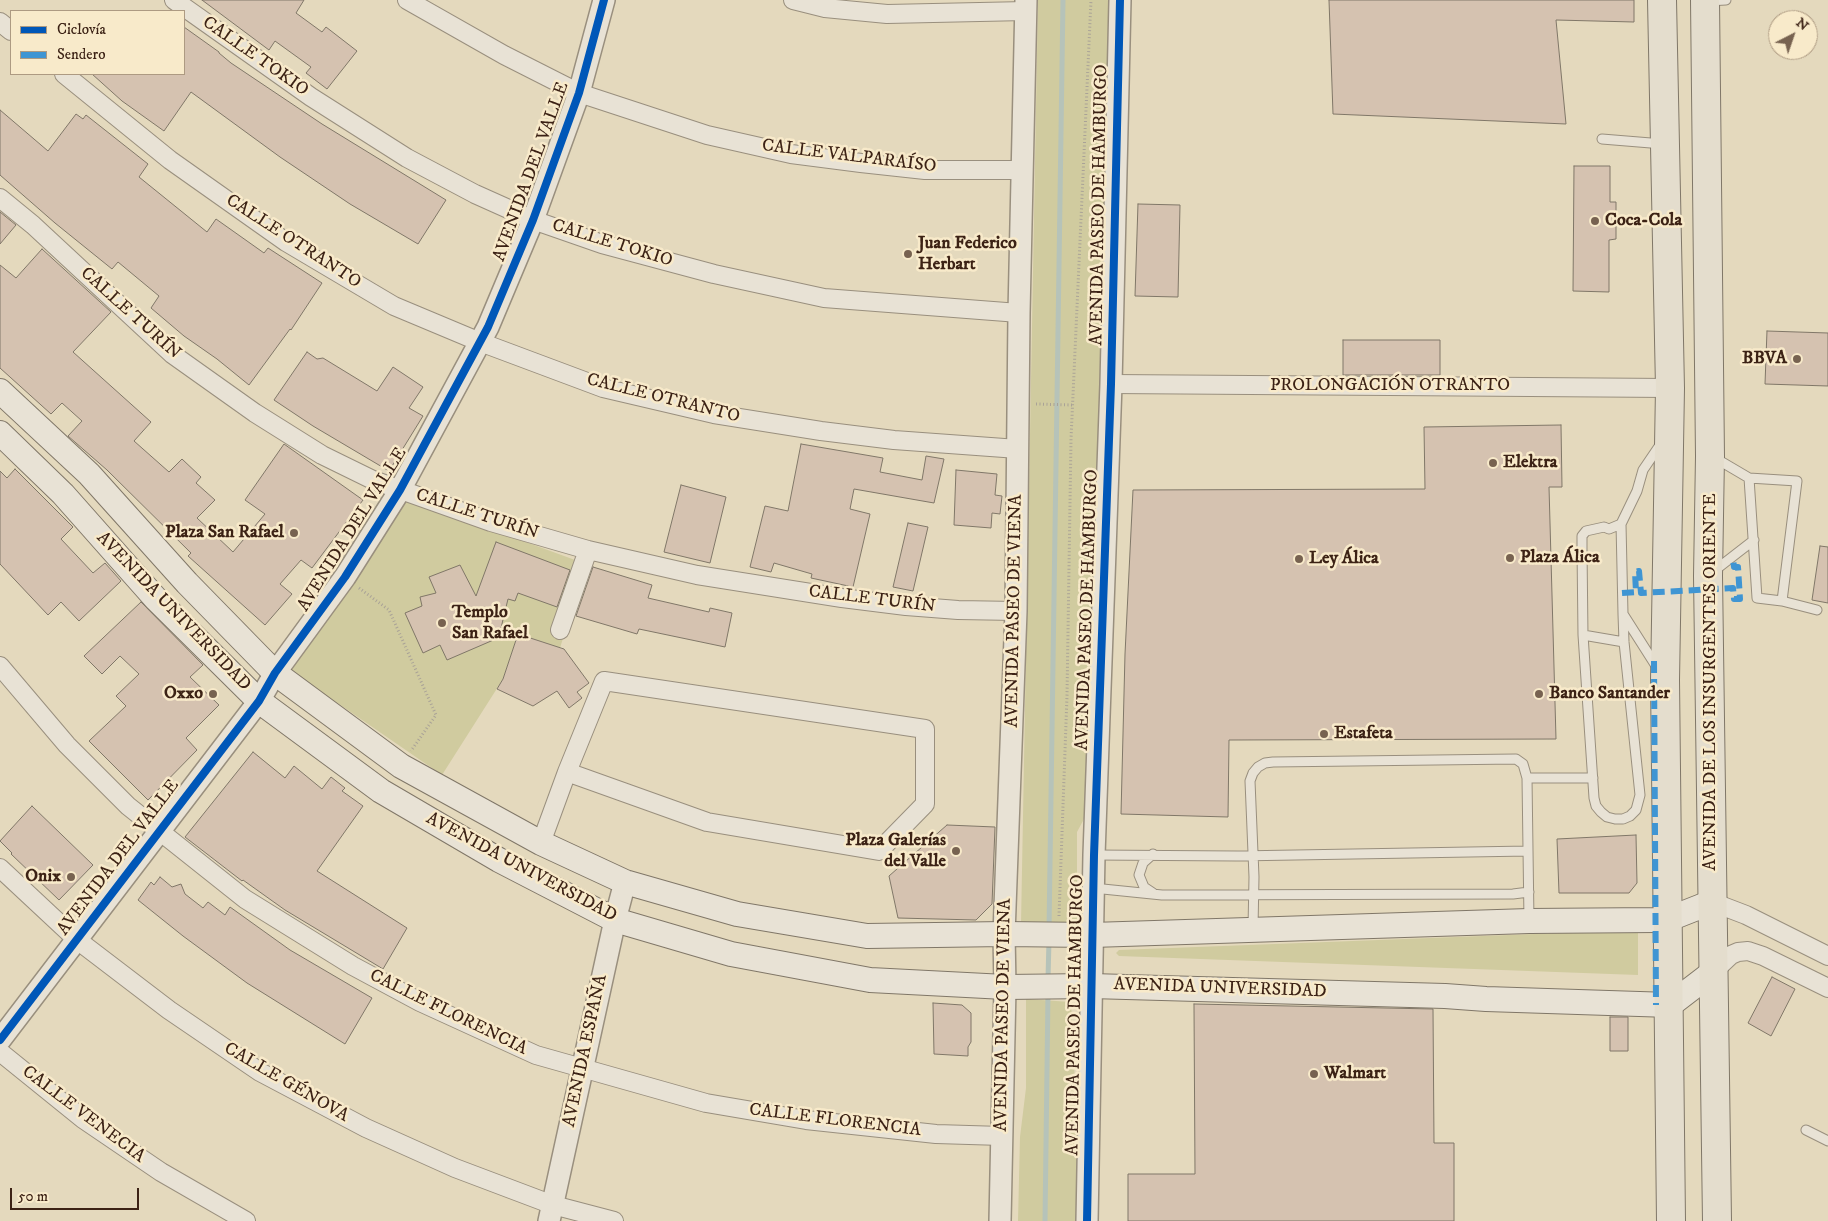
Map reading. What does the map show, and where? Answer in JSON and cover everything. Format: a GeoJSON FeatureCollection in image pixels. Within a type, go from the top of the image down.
{"type":"FeatureCollection","features":[{"type":"Feature","properties":{"kind":"highway"},"geometry":{"type":"LineString","coordinates":[[1662,0],[1666,144],[1665,230],[1670,388],[1665,680],[1671,1221]]}},
{"type":"Feature","properties":{"kind":"highway","name":"AVENIDA DE LOS INSURGENTES ORIENTE"},"geometry":{"type":"LineString","coordinates":[[1712,0],[1706,143],[1710,456],[1708,576],[1717,1221]]}},
{"type":"Feature","properties":{"kind":"highway"},"geometry":{"type":"LineString","coordinates":[[1666,144],[1706,143]]}},
{"type":"Feature","properties":{"kind":"main road","name":"AVENIDA UNIVERSIDAD"},"geometry":{"type":"LineString","coordinates":[[0,391],[89,474],[187,582],[275,673],[400,766],[541,843],[625,882],[737,914],[867,936],[1074,935],[1253,931],[1529,921],[1656,920],[1669,918],[1712,902]]}},
{"type":"Feature","properties":{"kind":"main road","name":"AVENIDA UNIVERSIDAD"},"geometry":{"type":"LineString","coordinates":[[0,433],[63,494],[156,598],[259,701],[381,791],[499,860],[615,920],[731,954],[870,980],[1016,986],[1081,986],[1445,996],[1670,1005]]}},
{"type":"Feature","properties":{"kind":"main road"},"geometry":{"type":"LineString","coordinates":[[1670,1005],[1713,972]]}},
{"type":"Feature","properties":{"kind":"street","name":"CALLE TOKIO"},"geometry":{"type":"LineString","coordinates":[[174,0],[311,97],[407,158],[475,194],[533,220],[602,244],[714,274],[824,298],[1019,312]]}},
{"type":"Feature","properties":{"kind":"street","name":"CALLE VALPARAÍSO"},"geometry":{"type":"LineString","coordinates":[[407,0],[504,55],[579,93],[707,135],[791,154],[925,170],[1022,170]]}},
{"type":"Feature","properties":{"kind":"street","name":"AVENIDA DEL VALLE"},"geometry":{"type":"LineString","coordinates":[[0,1040],[259,701],[275,673],[345,578],[400,490],[480,342],[533,220],[579,93],[604,0]]}},
{"type":"Feature","properties":{"kind":"street"},"geometry":{"type":"LineString","coordinates":[[793,0],[826,8],[886,14],[1026,6]]}},
{"type":"Feature","properties":{"kind":"street","name":"AVENIDA PASEO DE HAMBURGO"},"geometry":{"type":"LineString","coordinates":[[1087,1221],[1081,986],[1074,935],[1093,888],[1111,384],[1120,0]]}},
{"type":"Feature","properties":{"kind":"street","name":"AVENIDA PASEO DE VIENA"},"geometry":{"type":"LineString","coordinates":[[1000,1221],[1002,1136],[1016,986],[1004,934],[1016,611],[1019,312],[1026,6]]}},
{"type":"Feature","properties":{"kind":"street"},"geometry":{"type":"LineString","coordinates":[[0,22],[10,30]]}},
{"type":"Feature","properties":{"kind":"street","name":"CALLE OTRANTO"},"geometry":{"type":"LineString","coordinates":[[65,75],[170,160],[286,242],[394,306],[480,342],[603,388],[714,414],[894,440],[1018,450]]}},
{"type":"Feature","properties":{"kind":"street","name":"CALLE TURÍN"},"geometry":{"type":"LineString","coordinates":[[0,198],[33,225],[172,354],[255,413],[322,455],[373,480],[491,522],[588,550],[697,575],[842,598],[915,607],[1016,611]]}},
{"type":"Feature","properties":{"kind":"street","name":"PROLONGACIÓN OTRANTO"},"geometry":{"type":"LineString","coordinates":[[1111,384],[1670,388]]}},
{"type":"Feature","properties":{"kind":"street"},"geometry":{"type":"LineString","coordinates":[[560,630],[588,550]]}},
{"type":"Feature","properties":{"kind":"street","name":"CALLE FLORENCIA"},"geometry":{"type":"LineString","coordinates":[[0,666],[67,745],[128,806],[159,831],[245,899],[352,966],[420,1002],[536,1055],[706,1103],[806,1120],[936,1134],[1002,1136]]}},
{"type":"Feature","properties":{"kind":"street"},"geometry":{"type":"LineString","coordinates":[[541,843],[567,772],[604,680],[925,729],[925,804],[879,851],[707,822],[567,772]]}},
{"type":"Feature","properties":{"kind":"street","name":"CALLE GÉNOVA"},"geometry":{"type":"LineString","coordinates":[[0,868],[76,939],[169,1010],[260,1072],[366,1128],[551,1213],[614,1221]]}},
{"type":"Feature","properties":{"kind":"street","name":"AVENIDA ESPAÑA"},"geometry":{"type":"LineString","coordinates":[[551,1213],[625,882]]}},
{"type":"Feature","properties":{"kind":"street"},"geometry":{"type":"LineString","coordinates":[[1712,902],[1746,915],[1828,956]]}},
{"type":"Feature","properties":{"kind":"street"},"geometry":{"type":"LineString","coordinates":[[1713,972],[1731,955],[1748,951],[1763,956],[1828,988]]}},
{"type":"Feature","properties":{"kind":"street","name":"CALLE VENECIA"},"geometry":{"type":"LineString","coordinates":[[0,1052],[83,1119],[161,1172],[246,1221]]}},
{"type":"Feature","properties":{"kind":"lane"},"geometry":{"type":"LineString","coordinates":[[1602,139],[1666,144]]}},
{"type":"Feature","properties":{"kind":"lane"},"geometry":{"type":"LineString","coordinates":[[1621,524],[1609,529],[1604,527],[1586,531],[1582,536],[1583,636],[1594,798],[1596,806],[1601,812],[1607,817],[1615,819],[1623,819],[1630,816],[1636,810],[1640,795],[1624,642],[1621,524],[1637,491],[1644,470],[1669,429]]}},
{"type":"Feature","properties":{"kind":"lane"},"geometry":{"type":"LineString","coordinates":[[1710,456],[1750,478],[1797,481],[1782,601]]}},
{"type":"Feature","properties":{"kind":"lane"},"geometry":{"type":"LineString","coordinates":[[1750,478],[1757,598],[1782,601],[1817,610]]}},
{"type":"Feature","properties":{"kind":"lane"},"geometry":{"type":"LineString","coordinates":[[1708,576],[1754,540]]}},
{"type":"Feature","properties":{"kind":"lane"},"geometry":{"type":"LineString","coordinates":[[1624,614],[1665,680]]}},
{"type":"Feature","properties":{"kind":"lane"},"geometry":{"type":"LineString","coordinates":[[1583,636],[1624,642]]}},
{"type":"Feature","properties":{"kind":"lane"},"geometry":{"type":"LineString","coordinates":[[1253,931],[1254,894],[1250,781],[1258,767],[1265,763],[1516,759],[1524,764],[1527,778],[1529,921]]}},
{"type":"Feature","properties":{"kind":"lane"},"geometry":{"type":"LineString","coordinates":[[1527,778],[1593,778]]}},
{"type":"Feature","properties":{"kind":"lane"},"geometry":{"type":"LineString","coordinates":[[1094,855],[1528,852]]}},
{"type":"Feature","properties":{"kind":"lane"},"geometry":{"type":"LineString","coordinates":[[1153,854],[1143,863],[1140,875],[1144,887],[1156,894]]}},
{"type":"Feature","properties":{"kind":"lane"},"geometry":{"type":"LineString","coordinates":[[1093,888],[1156,894],[1513,894],[1529,892]]}},
{"type":"Feature","properties":{"kind":"lane"},"geometry":{"type":"LineString","coordinates":[[1806,1130],[1828,1141]]}},
{"type":"Feature","properties":{"kind":"path"},"geometry":{"type":"LineString","coordinates":[[1074,935],[1067,696],[1073,405],[1091,0]]}},
{"type":"Feature","properties":{"kind":"path"},"geometry":{"type":"LineString","coordinates":[[1036,404],[1073,405]]}},
{"type":"Feature","properties":{"kind":"path"},"geometry":{"type":"LineString","coordinates":[[345,578],[389,610],[436,715],[400,766]]}},
{"type":"Feature","properties":{"kind":"shaded area"},"geometry":{"type":"Polygon","coordinates":[[[1038,0],[1110,0],[1092,804],[1077,832],[1077,926],[1021,924],[1038,0]]]}},
{"type":"Feature","properties":{"kind":"shaded area"},"geometry":{"type":"Polygon","coordinates":[[[408,499],[586,564],[560,648],[518,634],[503,679],[442,775],[291,671],[408,499]]]}},
{"type":"Feature","properties":{"kind":"shaded area"},"geometry":{"type":"Polygon","coordinates":[[[1638,930],[1638,975],[1119,956],[1116,953],[1119,950],[1638,930]]]}},
{"type":"Feature","properties":{"kind":"shaded area"},"geometry":{"type":"Polygon","coordinates":[[[1026,999],[1071,1002],[1078,1144],[1077,1221],[1018,1221],[1020,1137],[1026,1088],[1026,999]]]}},
{"type":"Feature","properties":{"kind":"building"},"geometry":{"type":"Polygon","coordinates":[[[202,0],[304,0],[296,13],[322,32],[326,27],[357,51],[327,89],[306,73],[311,67],[275,41],[269,50],[202,0]]]}},
{"type":"Feature","properties":{"kind":"building"},"geometry":{"type":"Polygon","coordinates":[[[1329,0],[1634,0],[1634,22],[1556,20],[1566,124],[1333,114],[1329,0]]]}},
{"type":"Feature","properties":{"kind":"building"},"geometry":{"type":"Polygon","coordinates":[[[185,28],[231,63],[322,124],[446,200],[418,244],[350,204],[280,157],[191,92],[164,131],[122,101],[93,75],[185,75],[185,28]]]}},
{"type":"Feature","properties":{"kind":"building"},"geometry":{"type":"Polygon","coordinates":[[[0,110],[48,151],[76,114],[83,119],[86,115],[148,164],[139,177],[207,232],[216,219],[264,253],[268,248],[322,283],[291,330],[249,385],[184,336],[151,308],[159,296],[118,262],[112,269],[0,175],[0,110]]]}},
{"type":"Feature","properties":{"kind":"building","name":"Coca-Cola"},"geometry":{"type":"Polygon","coordinates":[[[1574,166],[1610,166],[1610,202],[1616,202],[1616,239],[1609,240],[1609,292],[1573,291],[1574,166]]]}},
{"type":"Feature","properties":{"kind":"building"},"geometry":{"type":"Polygon","coordinates":[[[1138,204],[1180,205],[1178,297],[1135,296],[1138,204]]]}},
{"type":"Feature","properties":{"kind":"building"},"geometry":{"type":"Polygon","coordinates":[[[0,212],[16,225],[0,244],[0,212]]]}},
{"type":"Feature","properties":{"kind":"building"},"geometry":{"type":"Polygon","coordinates":[[[42,249],[111,312],[73,352],[151,422],[134,441],[169,472],[182,459],[201,477],[196,483],[215,500],[197,518],[233,552],[265,514],[245,500],[284,444],[363,500],[312,568],[301,560],[280,584],[292,594],[265,625],[188,556],[191,553],[107,470],[68,436],[82,421],[62,403],[51,414],[0,368],[0,265],[16,278],[42,249]]]}},
{"type":"Feature","properties":{"kind":"building","name":"BBVA"},"geometry":{"type":"Polygon","coordinates":[[[1767,331],[1828,333],[1828,386],[1765,384],[1767,331]]]}},
{"type":"Feature","properties":{"kind":"building"},"geometry":{"type":"Polygon","coordinates":[[[1343,340],[1440,340],[1440,375],[1343,375],[1343,340]]]}},
{"type":"Feature","properties":{"kind":"building"},"geometry":{"type":"Polygon","coordinates":[[[307,352],[317,359],[323,358],[377,391],[393,367],[423,387],[409,408],[423,416],[389,471],[313,426],[274,400],[307,352]]]}},
{"type":"Feature","properties":{"kind":"building"},"geometry":{"type":"Polygon","coordinates":[[[1561,425],[1562,487],[1549,487],[1556,739],[1229,740],[1228,817],[1121,814],[1125,654],[1133,490],[1425,489],[1424,427],[1561,425]]]}},
{"type":"Feature","properties":{"kind":"building"},"geometry":{"type":"Polygon","coordinates":[[[801,444],[883,458],[880,472],[922,480],[926,456],[944,459],[934,503],[854,489],[850,509],[870,514],[853,587],[811,578],[812,574],[774,563],[771,572],[750,567],[765,506],[788,511],[801,444]]]}},
{"type":"Feature","properties":{"kind":"building"},"geometry":{"type":"Polygon","coordinates":[[[15,469],[73,527],[61,539],[93,573],[105,563],[121,581],[79,621],[61,602],[48,615],[0,564],[0,471],[7,478],[15,469]]]}},
{"type":"Feature","properties":{"kind":"building"},"geometry":{"type":"Polygon","coordinates":[[[956,470],[997,474],[995,495],[1002,496],[1000,514],[992,513],[991,528],[954,525],[956,470]]]}},
{"type":"Feature","properties":{"kind":"building"},"geometry":{"type":"Polygon","coordinates":[[[681,485],[726,497],[710,563],[664,552],[681,485]]]}},
{"type":"Feature","properties":{"kind":"building"},"geometry":{"type":"Polygon","coordinates":[[[908,523],[928,527],[913,591],[893,587],[908,523]]]}},
{"type":"Feature","properties":{"kind":"building"},"geometry":{"type":"Polygon","coordinates":[[[496,542],[570,570],[557,607],[518,593],[515,601],[508,599],[501,628],[512,632],[447,660],[440,645],[423,653],[405,613],[422,606],[420,597],[436,593],[429,577],[460,565],[476,596],[496,542]]]}},
{"type":"Feature","properties":{"kind":"building"},"geometry":{"type":"Polygon","coordinates":[[[1820,546],[1828,547],[1828,603],[1812,600],[1820,546]]]}},
{"type":"Feature","properties":{"kind":"building"},"geometry":{"type":"Polygon","coordinates":[[[593,567],[652,585],[648,598],[709,612],[710,608],[732,613],[725,647],[639,629],[637,634],[576,616],[593,567]]]}},
{"type":"Feature","properties":{"kind":"building"},"geometry":{"type":"Polygon","coordinates":[[[141,602],[203,665],[190,677],[219,705],[186,738],[197,750],[148,800],[89,741],[126,706],[116,696],[139,674],[120,656],[102,674],[84,656],[141,602]]]}},
{"type":"Feature","properties":{"kind":"building"},"geometry":{"type":"Polygon","coordinates":[[[518,634],[564,649],[589,683],[577,692],[582,698],[569,708],[557,691],[533,706],[497,689],[503,679],[518,634]]]}},
{"type":"Feature","properties":{"kind":"building"},"geometry":{"type":"Polygon","coordinates":[[[253,752],[285,778],[294,766],[322,789],[331,777],[345,788],[342,791],[363,806],[317,871],[407,928],[383,969],[285,910],[242,881],[185,837],[253,752]]]}},
{"type":"Feature","properties":{"kind":"building"},"geometry":{"type":"Polygon","coordinates":[[[32,806],[93,865],[59,900],[0,841],[32,806]]]}},
{"type":"Feature","properties":{"kind":"building","name":"Plaza Galerías del Valle"},"geometry":{"type":"Polygon","coordinates":[[[947,825],[995,827],[992,904],[976,920],[898,918],[889,876],[947,825]]]}},
{"type":"Feature","properties":{"kind":"building"},"geometry":{"type":"Polygon","coordinates":[[[1636,835],[1637,883],[1629,893],[1559,893],[1557,839],[1636,835]]]}},
{"type":"Feature","properties":{"kind":"building"},"geometry":{"type":"Polygon","coordinates":[[[160,877],[172,887],[181,884],[185,894],[203,908],[208,902],[225,915],[230,907],[290,950],[372,998],[345,1044],[247,983],[138,900],[151,882],[154,885],[160,877]]]}},
{"type":"Feature","properties":{"kind":"building"},"geometry":{"type":"Polygon","coordinates":[[[1772,977],[1795,989],[1771,1036],[1748,1023],[1772,977]]]}},
{"type":"Feature","properties":{"kind":"building"},"geometry":{"type":"Polygon","coordinates":[[[933,1003],[962,1005],[971,1013],[971,1042],[968,1047],[968,1056],[934,1054],[933,1003]]]}},
{"type":"Feature","properties":{"kind":"building","name":"Walmart"},"geometry":{"type":"Polygon","coordinates":[[[1194,1004],[1433,1009],[1434,1143],[1454,1143],[1454,1221],[1128,1221],[1128,1174],[1195,1174],[1194,1004]]]}},
{"type":"Feature","properties":{"kind":"building"},"geometry":{"type":"Polygon","coordinates":[[[1610,1017],[1628,1017],[1628,1051],[1610,1051],[1610,1017]]]}},
{"type":"Feature","properties":{"kind":"waterway"},"geometry":{"type":"LineString","coordinates":[[1049,929],[1063,0]]}},
{"type":"Feature","properties":{"kind":"waterway"},"geometry":{"type":"LineString","coordinates":[[1048,979],[1049,940]]}},
{"type":"Feature","properties":{"kind":"waterway"},"geometry":{"type":"LineString","coordinates":[[1045,1221],[1048,993]]}},
{"type":"Feature","properties":{"kind":"marked path"},"geometry":{"type":"LineString","coordinates":[[1622,593],[1636,592],[1635,572],[1639,571],[1641,593],[1733,588],[1734,599],[1740,599],[1738,567],[1734,567],[1733,558]]}},
{"type":"Feature","properties":{"kind":"marked path"},"geometry":{"type":"LineString","coordinates":[[1654,661],[1656,1005]]}},
{"type":"Feature","properties":{"kind":"cycle path"},"geometry":{"type":"LineString","coordinates":[[0,1040],[259,701],[275,673],[345,577],[400,490],[488,327],[533,220],[579,93],[604,0]]}},
{"type":"Feature","properties":{"kind":"cycle path"},"geometry":{"type":"LineString","coordinates":[[1087,1221],[1094,855],[1111,384],[1120,0]]}},
{"type":"Feature","properties":{"kind":"place","name":"Coca-Cola"},"geometry":{"type":"Point","coordinates":[1595,221]}},
{"type":"Feature","properties":{"kind":"place","name":"Juan Federico Herbart"},"geometry":{"type":"Point","coordinates":[908,254]}},
{"type":"Feature","properties":{"kind":"place","name":"BBVA"},"geometry":{"type":"Point","coordinates":[1797,359]}},
{"type":"Feature","properties":{"kind":"place","name":"Elektra"},"geometry":{"type":"Point","coordinates":[1493,463]}},
{"type":"Feature","properties":{"kind":"place","name":"Plaza San Rafael"},"geometry":{"type":"Point","coordinates":[294,533]}},
{"type":"Feature","properties":{"kind":"place","name":"Plaza Álica"},"geometry":{"type":"Point","coordinates":[1510,558]}},
{"type":"Feature","properties":{"kind":"place","name":"Ley Álica"},"geometry":{"type":"Point","coordinates":[1299,559]}},
{"type":"Feature","properties":{"kind":"place","name":"Templo San Rafael"},"geometry":{"type":"Point","coordinates":[442,623]}},
{"type":"Feature","properties":{"kind":"place","name":"Oxxo"},"geometry":{"type":"Point","coordinates":[213,694]}},
{"type":"Feature","properties":{"kind":"place","name":"Banco Santander"},"geometry":{"type":"Point","coordinates":[1539,694]}},
{"type":"Feature","properties":{"kind":"place","name":"Estafeta"},"geometry":{"type":"Point","coordinates":[1324,734]}},
{"type":"Feature","properties":{"kind":"place","name":"Plaza Galerías del Valle"},"geometry":{"type":"Point","coordinates":[956,851]}},
{"type":"Feature","properties":{"kind":"place","name":"Onix"},"geometry":{"type":"Point","coordinates":[71,877]}},
{"type":"Feature","properties":{"kind":"place","name":"Walmart"},"geometry":{"type":"Point","coordinates":[1314,1074]}}]}
